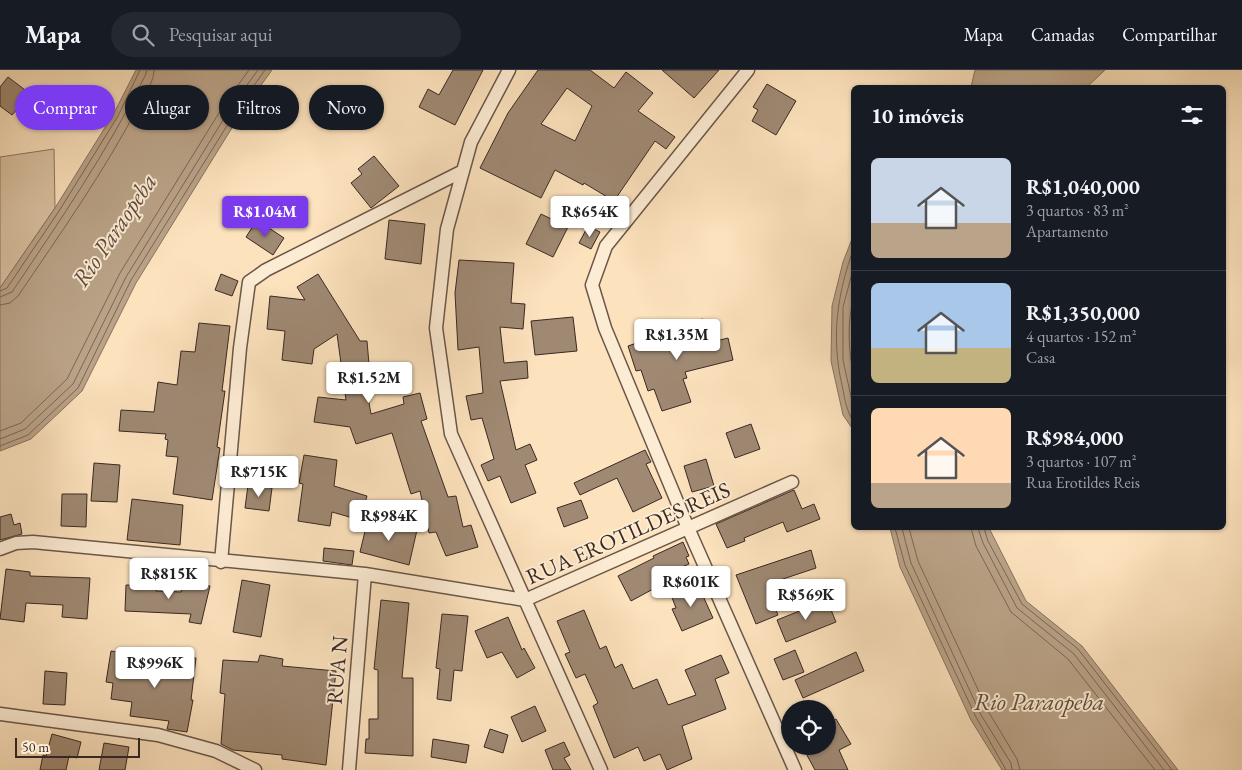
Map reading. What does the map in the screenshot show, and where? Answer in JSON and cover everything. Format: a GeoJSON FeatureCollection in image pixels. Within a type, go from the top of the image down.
{"type":"FeatureCollection","features":[{"type":"Feature","properties":{"kind":"street"},"geometry":{"type":"LineString","coordinates":[[510,70],[471,142],[446,229],[436,328],[451,434],[601,770]]}},
{"type":"Feature","properties":{"kind":"street"},"geometry":{"type":"LineString","coordinates":[[748,70],[606,246],[592,285],[605,328],[688,528],[795,770]]}},
{"type":"Feature","properties":{"kind":"street"},"geometry":{"type":"LineString","coordinates":[[221,562],[240,348],[249,282],[266,270],[463,171]]}},
{"type":"Feature","properties":{"kind":"street","name":"RUA EROTILDES REIS"},"geometry":{"type":"LineString","coordinates":[[0,549],[16,543],[33,542],[221,562],[365,574],[525,600],[792,482]]}},
{"type":"Feature","properties":{"kind":"street","name":"RUA N"},"geometry":{"type":"LineString","coordinates":[[348,770],[365,574]]}},
{"type":"Feature","properties":{"kind":"street"},"geometry":{"type":"LineString","coordinates":[[0,714],[158,735],[216,751],[255,770]]}},
{"type":"Feature","properties":{"kind":"shaded area"},"geometry":{"type":"Polygon","coordinates":[[[54,149],[55,208],[0,288],[0,157],[54,149]]]}},
{"type":"Feature","properties":{"kind":"water","name":"Rio Paraopeba"},"geometry":{"type":"Polygon","coordinates":[[[136,70],[272,70],[261,85],[219,85],[219,130],[231,130],[136,283],[82,391],[31,439],[0,451],[0,288],[55,208],[103,130],[115,130],[115,111],[125,92],[125,130],[209,130],[209,85],[128,85],[136,70]]]}},
{"type":"Feature","properties":{"kind":"water"},"geometry":{"type":"Polygon","coordinates":[[[975,70],[1105,70],[1089,85],[971,85],[975,70]]]}},
{"type":"Feature","properties":{"kind":"water"},"geometry":{"type":"Polygon","coordinates":[[[851,242],[851,427],[843,415],[831,361],[832,306],[843,262],[851,242]]]}},
{"type":"Feature","properties":{"kind":"water","name":"Rio Paraopeba"},"geometry":{"type":"Polygon","coordinates":[[[891,530],[990,530],[1026,601],[1082,646],[1178,770],[1002,770],[971,720],[900,567],[891,530]]]}},
{"type":"Feature","properties":{"kind":"building"},"geometry":{"type":"Polygon","coordinates":[[[453,70],[483,70],[455,125],[419,107],[428,89],[439,95],[453,70]]]}},
{"type":"Feature","properties":{"kind":"building"},"geometry":{"type":"Polygon","coordinates":[[[538,70],[590,70],[614,88],[626,72],[653,93],[638,111],[675,137],[666,149],[655,141],[614,201],[584,183],[583,185],[555,170],[541,198],[480,168],[508,113],[538,70]],[[567,88],[541,124],[575,141],[592,106],[567,88]]]}},
{"type":"Feature","properties":{"kind":"building"},"geometry":{"type":"Polygon","coordinates":[[[662,70],[719,70],[694,98],[662,70]]]}},
{"type":"Feature","properties":{"kind":"building"},"geometry":{"type":"Polygon","coordinates":[[[8,77],[18,85],[15,85],[15,111],[12,115],[0,106],[0,87],[8,77]]]}},
{"type":"Feature","properties":{"kind":"building"},"geometry":{"type":"Polygon","coordinates":[[[767,84],[796,101],[776,135],[752,121],[758,110],[753,107],[767,84]]]}},
{"type":"Feature","properties":{"kind":"building"},"geometry":{"type":"Polygon","coordinates":[[[374,156],[399,186],[371,208],[351,183],[362,174],[358,169],[374,156]]]}},
{"type":"Feature","properties":{"kind":"building"},"geometry":{"type":"Polygon","coordinates":[[[541,214],[568,227],[553,257],[526,244],[541,214]]]}},
{"type":"Feature","properties":{"kind":"building"},"geometry":{"type":"Polygon","coordinates":[[[257,220],[284,238],[273,255],[246,237],[257,220]]]}},
{"type":"Feature","properties":{"kind":"building"},"geometry":{"type":"Polygon","coordinates":[[[389,220],[425,224],[421,264],[385,259],[389,220]]]}},
{"type":"Feature","properties":{"kind":"building"},"geometry":{"type":"Polygon","coordinates":[[[588,226],[600,232],[591,249],[579,243],[588,226]]]}},
{"type":"Feature","properties":{"kind":"building"},"geometry":{"type":"Polygon","coordinates":[[[459,260],[514,263],[511,303],[525,304],[523,329],[500,327],[504,363],[527,361],[528,378],[500,381],[516,450],[530,444],[537,460],[525,465],[536,493],[511,503],[500,476],[488,481],[481,465],[494,459],[482,418],[471,420],[466,396],[483,393],[479,347],[458,350],[455,293],[459,260]]]}},
{"type":"Feature","properties":{"kind":"building"},"geometry":{"type":"Polygon","coordinates":[[[221,274],[238,281],[232,296],[215,290],[221,274]]]}},
{"type":"Feature","properties":{"kind":"building"},"geometry":{"type":"Polygon","coordinates":[[[318,274],[360,341],[367,341],[369,364],[362,364],[371,414],[404,404],[403,397],[420,393],[427,419],[421,421],[448,497],[456,496],[463,527],[471,525],[478,547],[446,556],[436,532],[429,533],[420,491],[411,494],[392,433],[356,444],[350,427],[314,422],[318,397],[346,400],[337,334],[314,349],[312,364],[282,360],[285,331],[267,329],[270,296],[305,300],[297,287],[318,274]]]}},
{"type":"Feature","properties":{"kind":"building"},"geometry":{"type":"Polygon","coordinates":[[[573,317],[577,351],[535,355],[531,321],[573,317]]]}},
{"type":"Feature","properties":{"kind":"building"},"geometry":{"type":"Polygon","coordinates":[[[703,319],[708,343],[728,338],[733,360],[685,372],[687,378],[683,379],[691,402],[662,411],[654,389],[648,391],[641,370],[636,371],[628,346],[657,336],[658,340],[683,331],[681,324],[703,319]]]}},
{"type":"Feature","properties":{"kind":"building"},"geometry":{"type":"Polygon","coordinates":[[[199,323],[230,326],[222,391],[225,391],[217,447],[220,448],[212,500],[173,494],[178,457],[166,456],[168,440],[165,439],[166,434],[119,431],[121,410],[154,412],[158,382],[177,385],[181,351],[195,352],[199,323]]]}},
{"type":"Feature","properties":{"kind":"building"},"geometry":{"type":"Polygon","coordinates":[[[751,424],[760,449],[735,458],[726,433],[751,424]]]}},
{"type":"Feature","properties":{"kind":"building"},"geometry":{"type":"Polygon","coordinates":[[[645,450],[651,462],[646,464],[662,498],[633,512],[617,478],[580,495],[574,483],[645,450]]]}},
{"type":"Feature","properties":{"kind":"building"},"geometry":{"type":"Polygon","coordinates":[[[304,455],[337,460],[334,486],[367,496],[360,520],[332,512],[330,526],[298,521],[303,484],[299,483],[304,455]]]}},
{"type":"Feature","properties":{"kind":"building"},"geometry":{"type":"Polygon","coordinates":[[[706,459],[714,486],[692,492],[684,466],[706,459]]]}},
{"type":"Feature","properties":{"kind":"building"},"geometry":{"type":"Polygon","coordinates":[[[94,463],[120,465],[117,502],[91,501],[94,463]]]}},
{"type":"Feature","properties":{"kind":"building"},"geometry":{"type":"Polygon","coordinates":[[[248,485],[272,488],[269,511],[245,508],[248,485]]]}},
{"type":"Feature","properties":{"kind":"building"},"geometry":{"type":"Polygon","coordinates":[[[794,490],[802,509],[814,504],[820,519],[787,532],[783,522],[744,538],[745,541],[727,548],[716,524],[794,490]]]}},
{"type":"Feature","properties":{"kind":"building"},"geometry":{"type":"Polygon","coordinates":[[[62,494],[87,494],[86,527],[61,526],[62,494]]]}},
{"type":"Feature","properties":{"kind":"building"},"geometry":{"type":"Polygon","coordinates":[[[132,499],[183,505],[180,545],[127,540],[132,499]]]}},
{"type":"Feature","properties":{"kind":"building"},"geometry":{"type":"Polygon","coordinates":[[[581,500],[588,518],[564,527],[557,508],[581,500]]]}},
{"type":"Feature","properties":{"kind":"building"},"geometry":{"type":"Polygon","coordinates":[[[11,514],[14,525],[20,523],[22,534],[0,540],[0,517],[11,514]]]}},
{"type":"Feature","properties":{"kind":"building"},"geometry":{"type":"Polygon","coordinates":[[[368,519],[417,530],[409,565],[360,552],[368,519]]]}},
{"type":"Feature","properties":{"kind":"building"},"geometry":{"type":"Polygon","coordinates":[[[683,542],[689,556],[686,557],[689,564],[652,580],[655,588],[631,601],[618,576],[683,542]]]}},
{"type":"Feature","properties":{"kind":"building"},"geometry":{"type":"Polygon","coordinates":[[[324,548],[354,551],[352,565],[323,561],[324,548]]]}},
{"type":"Feature","properties":{"kind":"building"},"geometry":{"type":"Polygon","coordinates":[[[811,550],[816,568],[768,584],[769,588],[767,588],[778,615],[756,624],[736,575],[811,550]]]}},
{"type":"Feature","properties":{"kind":"building"},"geometry":{"type":"Polygon","coordinates":[[[6,569],[30,572],[30,576],[90,578],[87,619],[62,617],[63,605],[26,603],[24,622],[0,619],[6,569]]]}},
{"type":"Feature","properties":{"kind":"building"},"geometry":{"type":"Polygon","coordinates":[[[242,580],[270,585],[261,637],[233,632],[242,580]]]}},
{"type":"Feature","properties":{"kind":"building"},"geometry":{"type":"Polygon","coordinates":[[[183,581],[210,586],[201,624],[189,622],[191,614],[125,611],[126,585],[156,586],[156,591],[181,592],[183,581]]]}},
{"type":"Feature","properties":{"kind":"building"},"geometry":{"type":"Polygon","coordinates":[[[698,585],[713,618],[682,631],[672,609],[676,608],[671,595],[698,585]]]}},
{"type":"Feature","properties":{"kind":"building"},"geometry":{"type":"Polygon","coordinates":[[[381,600],[409,603],[402,678],[413,678],[413,756],[365,753],[366,739],[369,739],[369,719],[378,719],[378,670],[374,669],[381,600]]]}},
{"type":"Feature","properties":{"kind":"building"},"geometry":{"type":"Polygon","coordinates":[[[827,600],[836,622],[786,642],[777,620],[827,600]]]}},
{"type":"Feature","properties":{"kind":"building"},"geometry":{"type":"Polygon","coordinates":[[[584,610],[600,649],[606,646],[615,668],[622,664],[633,689],[657,679],[668,705],[696,695],[685,670],[721,655],[729,673],[715,679],[726,709],[682,726],[692,759],[667,770],[660,754],[644,761],[638,747],[614,758],[593,706],[598,703],[585,674],[576,678],[565,654],[570,652],[557,621],[584,610]]]}},
{"type":"Feature","properties":{"kind":"building"},"geometry":{"type":"Polygon","coordinates":[[[442,614],[468,616],[462,671],[454,670],[451,701],[437,699],[440,669],[436,668],[442,614]]]}},
{"type":"Feature","properties":{"kind":"building"},"geometry":{"type":"Polygon","coordinates":[[[508,617],[522,650],[524,648],[535,668],[517,678],[502,652],[487,658],[475,631],[508,617]]]}},
{"type":"Feature","properties":{"kind":"building"},"geometry":{"type":"Polygon","coordinates":[[[795,650],[804,672],[783,680],[774,659],[795,650]]]}},
{"type":"Feature","properties":{"kind":"building"},"geometry":{"type":"Polygon","coordinates":[[[111,651],[136,655],[134,669],[169,675],[171,655],[196,658],[191,700],[193,700],[187,732],[167,729],[169,721],[130,716],[132,702],[111,699],[113,683],[106,682],[111,651]]]}},
{"type":"Feature","properties":{"kind":"building"},"geometry":{"type":"Polygon","coordinates":[[[856,652],[864,671],[803,698],[795,680],[856,652]]]}},
{"type":"Feature","properties":{"kind":"building"},"geometry":{"type":"Polygon","coordinates":[[[260,655],[283,659],[282,666],[336,671],[326,765],[282,759],[282,755],[233,750],[221,744],[225,694],[220,693],[223,660],[258,662],[260,655]]]}},
{"type":"Feature","properties":{"kind":"building"},"geometry":{"type":"Polygon","coordinates":[[[45,671],[67,673],[65,705],[43,704],[45,671]]]}},
{"type":"Feature","properties":{"kind":"building"},"geometry":{"type":"Polygon","coordinates":[[[535,706],[546,731],[522,742],[511,717],[535,706]]]}},
{"type":"Feature","properties":{"kind":"building"},"geometry":{"type":"Polygon","coordinates":[[[836,719],[851,744],[839,750],[848,770],[815,770],[807,755],[836,755],[836,719]]]}},
{"type":"Feature","properties":{"kind":"building"},"geometry":{"type":"Polygon","coordinates":[[[490,729],[508,735],[503,753],[484,747],[490,729]]]}},
{"type":"Feature","properties":{"kind":"building"},"geometry":{"type":"Polygon","coordinates":[[[52,734],[81,742],[77,758],[69,756],[66,770],[40,770],[43,755],[46,756],[52,734]]]}},
{"type":"Feature","properties":{"kind":"building"},"geometry":{"type":"Polygon","coordinates":[[[433,739],[469,745],[466,763],[431,757],[433,739]]]}},
{"type":"Feature","properties":{"kind":"building"},"geometry":{"type":"Polygon","coordinates":[[[564,742],[570,755],[564,758],[571,770],[553,770],[545,750],[564,742]]]}},
{"type":"Feature","properties":{"kind":"building"},"geometry":{"type":"Polygon","coordinates":[[[104,743],[129,747],[125,770],[99,770],[104,743]]]}}]}
